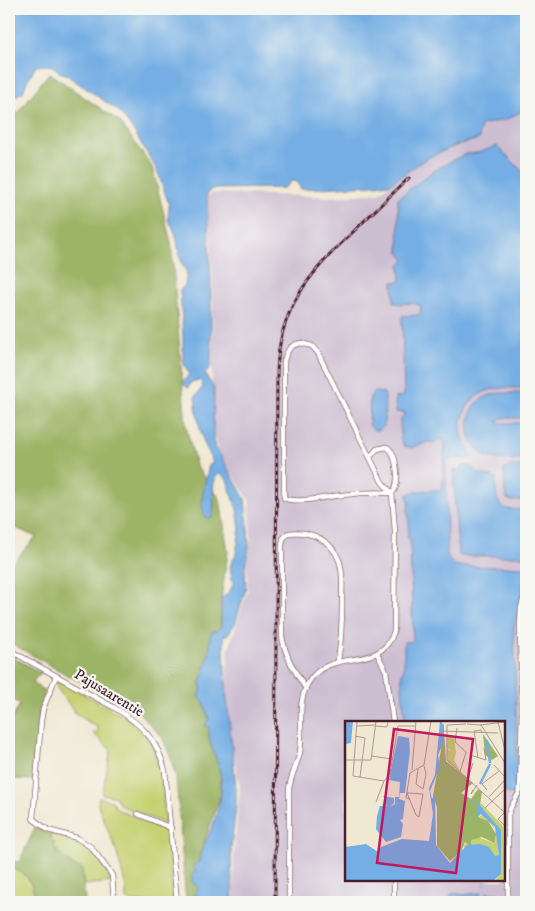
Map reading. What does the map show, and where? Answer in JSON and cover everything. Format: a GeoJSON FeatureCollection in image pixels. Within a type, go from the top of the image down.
{"type":"FeatureCollection","features":[{"type":"Feature","properties":{"kind":"street"},"geometry":{"type":"LineString","coordinates":[[289,902],[289,789],[293,768],[299,755],[302,702],[309,681],[318,671],[329,664],[338,661],[368,658],[377,654],[390,642],[395,627],[395,531],[392,493],[382,482],[318,353],[307,343],[294,344],[286,353],[284,366],[284,498],[287,500],[314,499],[376,492],[392,493]]}},
{"type":"Feature","properties":{"kind":"street"},"geometry":{"type":"LineString","coordinates":[[370,457],[377,449],[384,447],[389,448],[392,452],[397,484],[396,489],[392,493]]}},
{"type":"Feature","properties":{"kind":"street"},"geometry":{"type":"LineString","coordinates":[[306,689],[292,667],[282,636],[282,546],[283,538],[288,533],[316,535],[333,549],[339,561],[342,577],[342,639],[338,661]]}},
{"type":"Feature","properties":{"kind":"street"},"geometry":{"type":"LineString","coordinates":[[508,902],[508,815],[520,791],[524,710],[520,627],[521,608],[526,591]]}},
{"type":"Feature","properties":{"kind":"street","name":"Pajusaarentie"},"geometry":{"type":"LineString","coordinates":[[9,650],[129,717],[151,737],[162,757],[165,770],[177,902]]}},
{"type":"Feature","properties":{"kind":"street"},"geometry":{"type":"LineString","coordinates":[[377,654],[386,671],[392,721]]}},
{"type":"Feature","properties":{"kind":"street"},"geometry":{"type":"LineString","coordinates":[[56,676],[43,709],[41,721],[33,819],[48,830],[78,838],[91,847],[112,875],[114,902]]}},
{"type":"Feature","properties":{"kind":"street"},"geometry":{"type":"LineString","coordinates":[[138,814],[170,828]]}},
{"type":"Feature","properties":{"kind":"street"},"geometry":{"type":"LineString","coordinates":[[394,881],[394,902]]}},
{"type":"Feature","properties":{"kind":"shaded area"},"geometry":{"type":"Polygon","coordinates":[[[526,109],[526,902],[233,902],[234,855],[240,786],[230,737],[226,686],[229,648],[248,589],[247,567],[251,538],[250,501],[223,460],[215,440],[212,414],[213,281],[208,197],[212,193],[332,197],[379,193],[425,159],[455,146],[479,139],[481,125],[496,123],[526,109]]]}},
{"type":"Feature","properties":{"kind":"green space"},"geometry":{"type":"Polygon","coordinates":[[[49,73],[120,122],[152,167],[171,242],[186,427],[196,466],[220,499],[228,552],[221,599],[221,627],[213,631],[210,636],[210,650],[201,684],[201,693],[209,719],[210,743],[221,775],[221,794],[200,854],[199,863],[195,868],[198,887],[196,897],[198,902],[186,902],[176,777],[162,737],[140,714],[115,698],[71,677],[9,642],[9,567],[36,537],[9,525],[9,124],[49,73]]]}},
{"type":"Feature","properties":{"kind":"green space"},"geometry":{"type":"Polygon","coordinates":[[[9,655],[41,673],[34,680],[34,684],[45,691],[38,724],[34,780],[9,779],[10,723],[20,704],[9,698],[9,655]]]}},
{"type":"Feature","properties":{"kind":"green space"},"geometry":{"type":"Polygon","coordinates":[[[59,680],[130,720],[146,737],[153,747],[161,771],[165,824],[122,806],[116,797],[102,794],[111,750],[93,733],[98,732],[97,727],[76,714],[57,688],[57,681],[59,680]]]}},
{"type":"Feature","properties":{"kind":"green space"},"geometry":{"type":"Polygon","coordinates":[[[99,797],[113,802],[119,810],[153,826],[167,830],[173,902],[135,902],[126,900],[126,887],[116,850],[98,805],[99,797]]]}},
{"type":"Feature","properties":{"kind":"green space"},"geometry":{"type":"Polygon","coordinates":[[[36,826],[51,834],[50,838],[54,847],[63,859],[82,868],[85,902],[37,902],[29,880],[21,872],[9,868],[9,859],[21,861],[36,826]]]}},
{"type":"Feature","properties":{"kind":"green space"},"geometry":{"type":"Polygon","coordinates":[[[51,834],[72,838],[83,843],[102,865],[111,882],[84,885],[82,868],[76,868],[55,849],[54,841],[50,838],[51,834]]]}},
{"type":"Feature","properties":{"kind":"green space"},"geometry":{"type":"Polygon","coordinates":[[[9,868],[21,872],[29,880],[37,902],[9,902],[9,868]]]}},
{"type":"Feature","properties":{"kind":"water"},"geometry":{"type":"Polygon","coordinates":[[[9,9],[526,9],[526,109],[505,120],[481,125],[479,139],[455,146],[425,159],[390,184],[301,189],[296,181],[292,181],[284,188],[211,189],[207,194],[211,282],[211,366],[205,374],[214,388],[213,442],[245,499],[249,547],[245,568],[246,588],[235,624],[228,634],[224,636],[226,688],[236,792],[231,849],[232,902],[198,902],[195,893],[198,887],[192,882],[192,874],[196,872],[193,865],[199,862],[200,854],[216,814],[221,793],[219,766],[209,738],[209,727],[205,726],[209,719],[203,700],[198,697],[202,690],[201,684],[210,650],[210,636],[213,631],[221,627],[221,599],[229,592],[233,585],[230,566],[236,554],[240,528],[237,509],[227,480],[218,473],[213,490],[214,511],[212,517],[207,519],[204,513],[203,493],[209,465],[213,463],[198,421],[195,397],[203,387],[200,380],[191,382],[188,388],[184,385],[184,381],[189,374],[183,362],[180,290],[185,285],[187,272],[181,260],[175,233],[168,220],[169,205],[157,170],[135,133],[119,111],[49,65],[36,66],[23,92],[9,99],[9,9]]]}},
{"type":"Feature","properties":{"kind":"water"},"geometry":{"type":"Polygon","coordinates":[[[497,146],[526,175],[526,388],[501,388],[486,391],[467,407],[461,429],[472,457],[470,459],[452,458],[446,461],[447,553],[451,562],[459,566],[525,567],[514,628],[518,784],[516,791],[511,794],[505,792],[505,721],[405,721],[402,688],[404,642],[411,642],[413,640],[410,539],[407,537],[409,516],[407,511],[410,503],[407,495],[413,492],[442,489],[445,445],[444,440],[440,439],[435,443],[428,442],[412,448],[404,446],[401,440],[400,420],[405,413],[396,412],[395,398],[404,396],[402,316],[420,315],[421,306],[394,303],[393,282],[401,281],[400,265],[405,260],[399,252],[398,198],[432,172],[453,160],[466,154],[477,153],[497,146]]]}},
{"type":"Feature","properties":{"kind":"water"},"geometry":{"type":"Polygon","coordinates":[[[374,392],[384,393],[385,397],[384,425],[380,430],[374,430],[369,425],[370,397],[374,392]]]}},
{"type":"Feature","properties":{"kind":"water"},"geometry":{"type":"Polygon","coordinates":[[[500,393],[526,393],[526,418],[501,418],[498,422],[526,423],[526,459],[488,457],[480,452],[471,438],[469,421],[471,412],[482,399],[500,393]]]}},
{"type":"Feature","properties":{"kind":"water"},"geometry":{"type":"Polygon","coordinates":[[[462,466],[471,466],[478,473],[496,478],[497,496],[500,504],[508,509],[524,510],[522,513],[526,517],[526,556],[461,556],[458,554],[453,470],[461,470],[462,466]]]}},
{"type":"Feature","properties":{"kind":"water"},"geometry":{"type":"Polygon","coordinates":[[[510,466],[526,466],[526,500],[512,501],[507,499],[504,469],[510,466]]]}},
{"type":"Feature","properties":{"kind":"water"},"geometry":{"type":"Polygon","coordinates":[[[455,893],[463,895],[480,893],[483,897],[487,893],[498,894],[498,902],[454,902],[450,895],[455,893]]]}},
{"type":"Feature","properties":{"kind":"railway"},"geometry":{"type":"LineString","coordinates":[[275,902],[277,374],[279,351],[283,330],[290,311],[310,278],[323,262],[409,178]]}}]}
